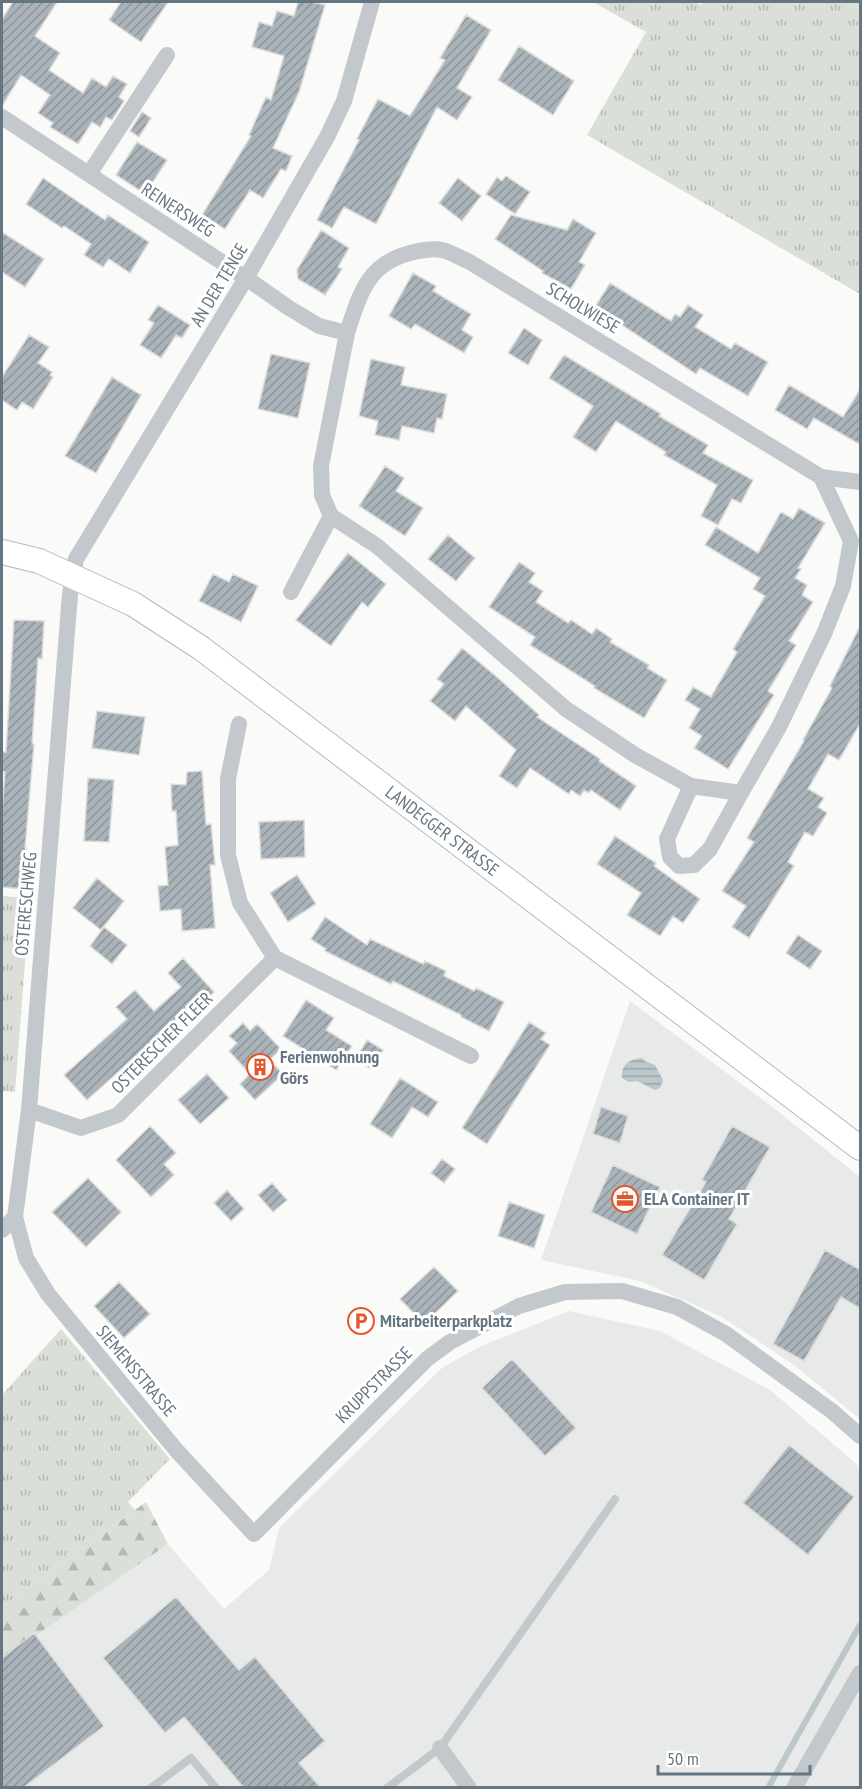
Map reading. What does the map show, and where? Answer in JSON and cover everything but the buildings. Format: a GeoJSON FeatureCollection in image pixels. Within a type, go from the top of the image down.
{"type":"FeatureCollection","features":[{"type":"Feature","properties":{"kind":"main road","name":"LANDEGGER STRASSE"},"geometry":{"type":"LineString","coordinates":[[2,552],[39,561],[73,575],[133,604],[201,648],[861,1148]]}},
{"type":"Feature","properties":{"kind":"street","name":"AN DER TENGE"},"geometry":{"type":"LineString","coordinates":[[73,575],[76,559],[84,543],[246,278],[327,137],[344,101],[372,2]]}},
{"type":"Feature","properties":{"kind":"street"},"geometry":{"type":"LineString","coordinates":[[89,174],[167,55]]}},
{"type":"Feature","properties":{"kind":"street","name":"REINERSWEG"},"geometry":{"type":"LineString","coordinates":[[2,117],[246,278]]}},
{"type":"Feature","properties":{"kind":"street","name":"SCHOLWIESE"},"geometry":{"type":"LineString","coordinates":[[330,516],[322,495],[321,466],[347,333],[358,297],[376,270],[400,255],[423,250],[442,250],[468,261],[821,477],[861,482]]}},
{"type":"Feature","properties":{"kind":"street"},"geometry":{"type":"LineString","coordinates":[[246,278],[319,326],[347,333]]}},
{"type":"Feature","properties":{"kind":"street"},"geometry":{"type":"LineString","coordinates":[[692,786],[667,839],[670,857],[679,866],[694,866],[710,849],[779,727],[824,634],[843,586],[856,539],[821,477]]}},
{"type":"Feature","properties":{"kind":"street"},"geometry":{"type":"LineString","coordinates":[[291,592],[330,516],[377,546],[566,709],[635,755],[692,786],[741,793]]}},
{"type":"Feature","properties":{"kind":"street","name":"OSTERESCHWEG"},"geometry":{"type":"LineString","coordinates":[[15,1217],[30,1110],[73,575]]}},
{"type":"Feature","properties":{"kind":"street"},"geometry":{"type":"LineString","coordinates":[[239,724],[228,779],[228,855],[240,903],[275,958],[471,1056]]}},
{"type":"Feature","properties":{"kind":"street","name":"OSTERESCHER FLEER"},"geometry":{"type":"LineString","coordinates":[[30,1110],[81,1128],[118,1114],[275,958]]}},
{"type":"Feature","properties":{"kind":"street"},"geometry":{"type":"LineString","coordinates":[[2,1230],[15,1217]]}},
{"type":"Feature","properties":{"kind":"street","name":"SIEMENSSTRASSE"},"geometry":{"type":"LineString","coordinates":[[15,1217],[26,1258],[48,1294],[177,1451],[254,1534]]}},
{"type":"Feature","properties":{"kind":"street","name":"KRUPPSTRASSE"},"geometry":{"type":"LineString","coordinates":[[254,1534],[428,1359],[450,1342],[519,1306],[565,1292],[622,1291],[677,1307],[726,1334],[861,1436]]}},
{"type":"Feature","properties":{"kind":"street"},"geometry":{"type":"LineString","coordinates":[[794,1788],[861,1673]]}},
{"type":"Feature","properties":{"kind":"street"},"geometry":{"type":"LineString","coordinates":[[440,1748],[469,1788]]}},
{"type":"Feature","properties":{"kind":"lane"},"geometry":{"type":"LineString","coordinates":[[387,1788],[440,1748],[615,1499]]}},
{"type":"Feature","properties":{"kind":"lane"},"geometry":{"type":"LineString","coordinates":[[154,1787],[191,1758],[216,1788]]}},
{"type":"Feature","properties":{"kind":"shaded area"},"geometry":{"type":"Polygon","coordinates":[[[630,1001],[775,1109],[860,1177],[860,1419],[794,1365],[722,1317],[640,1281],[541,1260],[630,1001]]]}},
{"type":"Feature","properties":{"kind":"shaded area"},"geometry":{"type":"Polygon","coordinates":[[[642,1058],[655,1065],[663,1080],[660,1088],[655,1090],[637,1081],[629,1082],[622,1078],[623,1069],[627,1063],[642,1058]]]}},
{"type":"Feature","properties":{"kind":"shaded area"},"geometry":{"type":"Polygon","coordinates":[[[569,1311],[660,1331],[770,1390],[860,1467],[860,1787],[2,1787],[2,1659],[168,1544],[224,1609],[269,1570],[279,1528],[442,1368],[481,1346],[569,1311]]]}},
{"type":"Feature","properties":{"kind":"green space"},"geometry":{"type":"Polygon","coordinates":[[[593,2],[695,2],[701,5],[703,2],[860,2],[860,294],[587,135],[646,32],[593,2]]]}},
{"type":"Feature","properties":{"kind":"green space"},"geometry":{"type":"Polygon","coordinates":[[[2,896],[30,898],[15,1092],[2,1091],[2,896]]]}},
{"type":"Feature","properties":{"kind":"green space"},"geometry":{"type":"Polygon","coordinates":[[[61,1329],[170,1459],[128,1502],[135,1510],[2,1607],[2,1395],[61,1329]]]}},
{"type":"Feature","properties":{"kind":"green space"},"geometry":{"type":"Polygon","coordinates":[[[146,1502],[168,1544],[2,1659],[2,1607],[146,1502]]]}},
{"type":"Feature","properties":{"kind":"waterway"},"geometry":{"type":"LineString","coordinates":[[768,1788],[860,1625]]}},
{"type":"Feature","properties":{"kind":"place","name":"Ferienwohnung Görs"},"geometry":{"type":"Point","coordinates":[260,1067]}},
{"type":"Feature","properties":{"kind":"place","name":"ELA Container IT"},"geometry":{"type":"Point","coordinates":[625,1199]}},
{"type":"Feature","properties":{"kind":"place","name":"Mitarbeiterparkplatz"},"geometry":{"type":"Point","coordinates":[361,1321]}}]}
